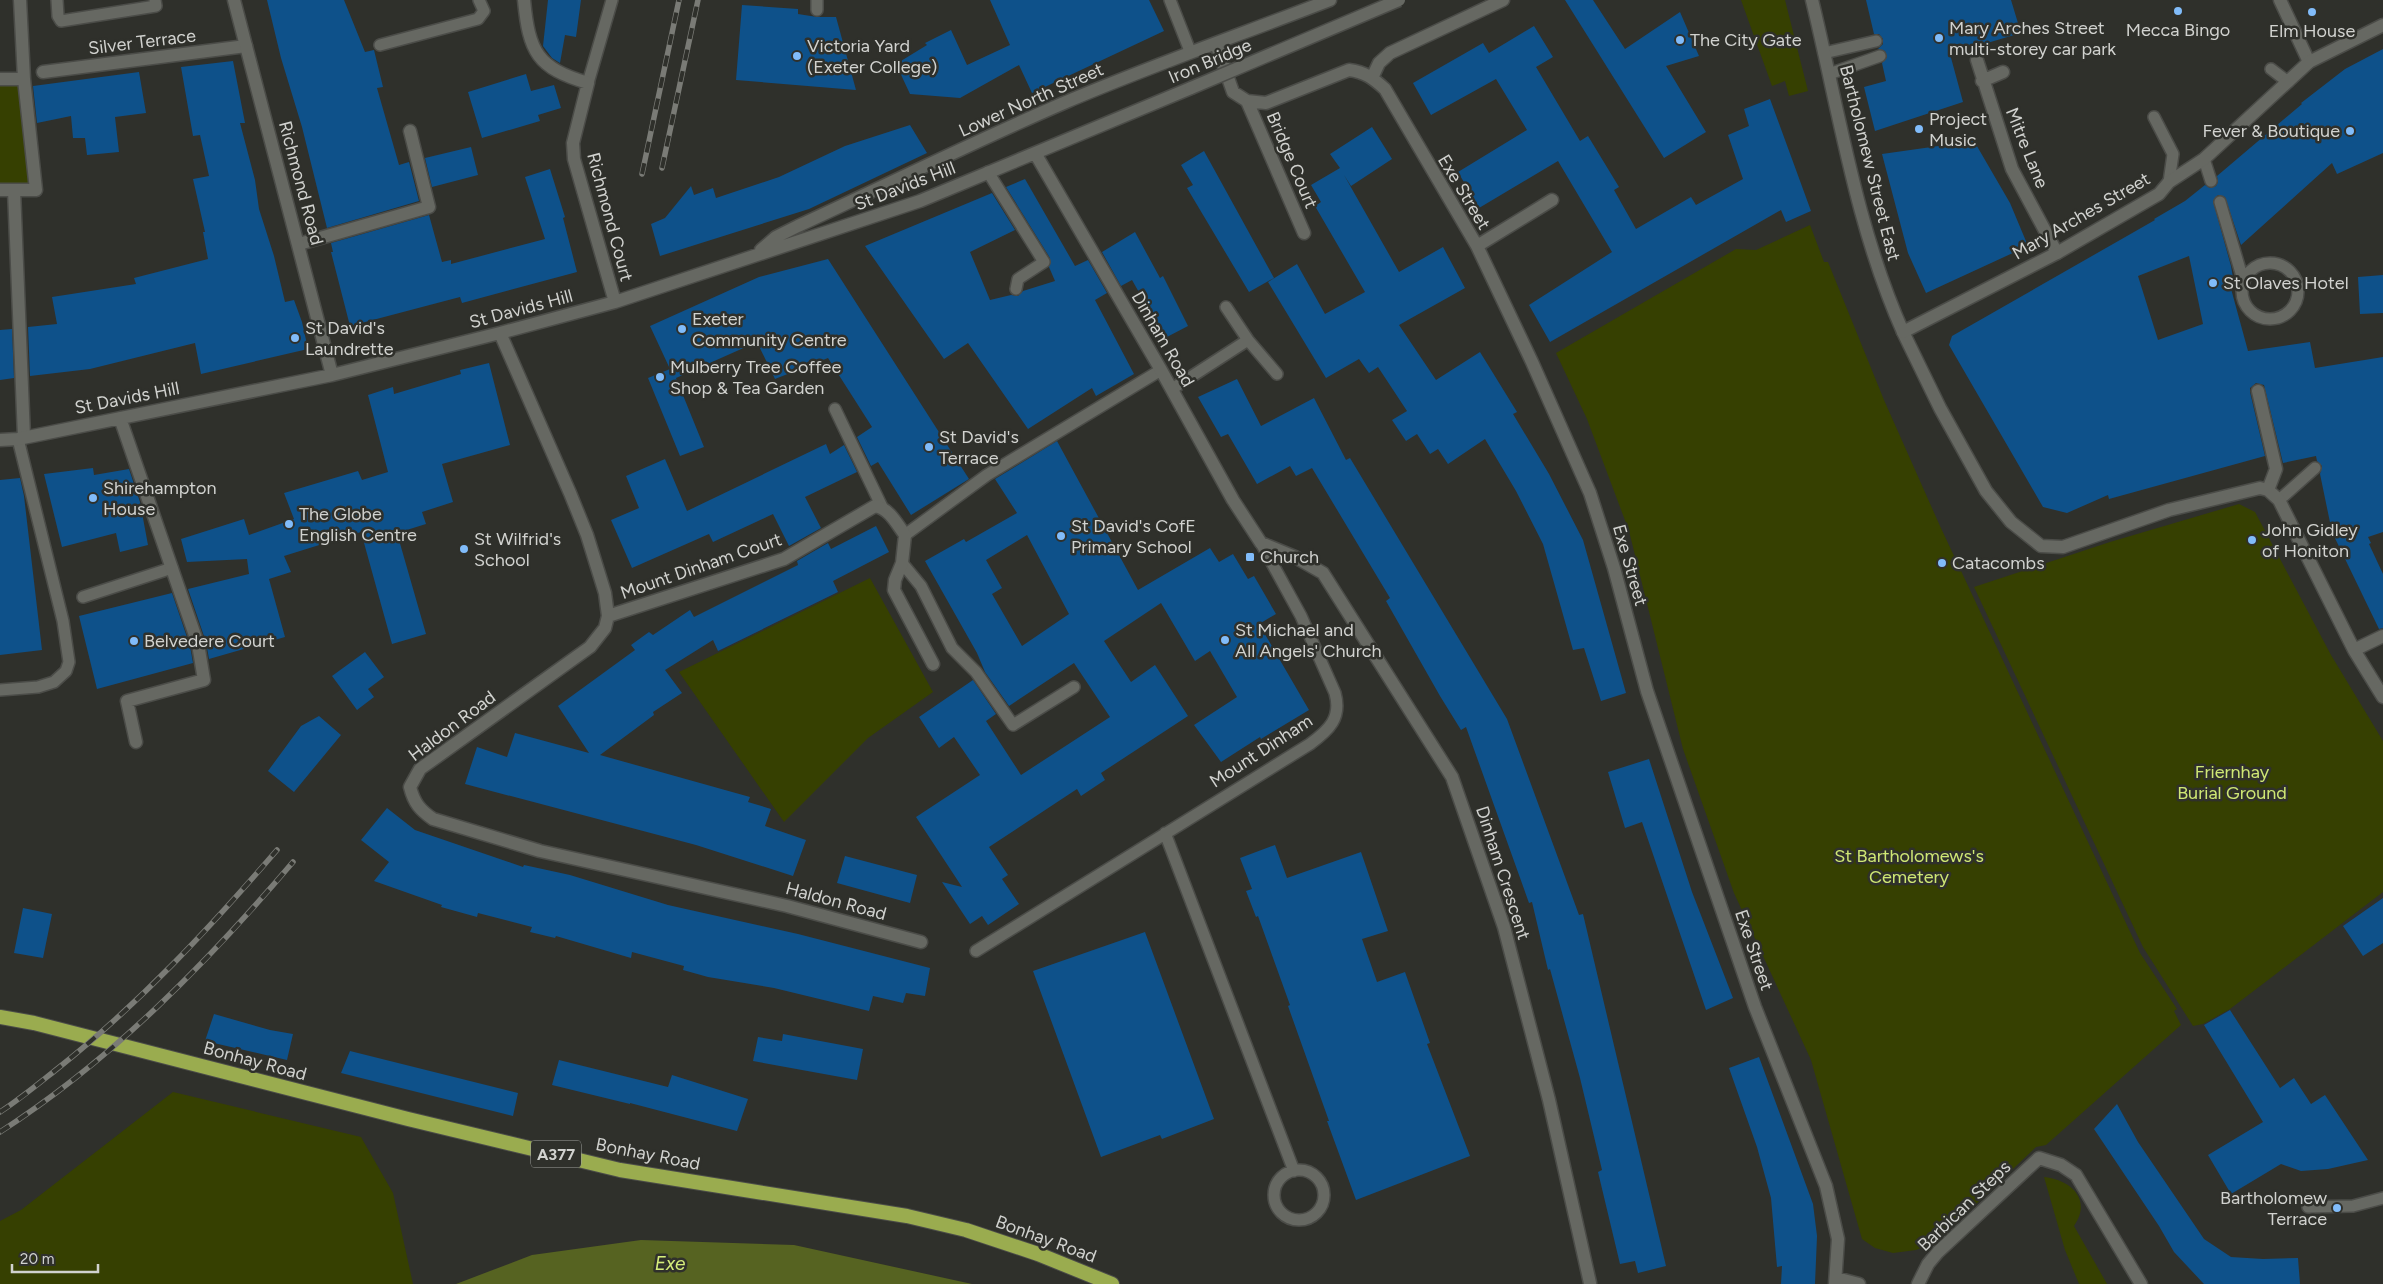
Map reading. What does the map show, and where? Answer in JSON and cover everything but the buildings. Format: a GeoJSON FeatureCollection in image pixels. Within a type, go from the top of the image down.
{"type":"FeatureCollection","features":[{"type":"Feature","properties":{"kind":"highway","name":"Bonhay Road"},"geometry":{"type":"LineString","coordinates":[[0,1017],[42,1025],[408,1120],[620,1170],[924,1220],[966,1230],[1038,1254],[1112,1284]]}},
{"type":"Feature","properties":{"kind":"street"},"geometry":{"type":"LineString","coordinates":[[0,190],[36,190],[24,79],[20,0]]}},
{"type":"Feature","properties":{"kind":"street","name":"Richmond Road"},"geometry":{"type":"LineString","coordinates":[[234,0],[332,375]]}},
{"type":"Feature","properties":{"kind":"street"},"geometry":{"type":"LineString","coordinates":[[524,0],[530,37],[543,63],[567,76],[588,83]]}},
{"type":"Feature","properties":{"kind":"street","name":"Lower North Street"},"geometry":{"type":"LineString","coordinates":[[757,253],[776,237],[798,226],[1064,103],[1190,51],[1216,44],[1330,0]]}},
{"type":"Feature","properties":{"kind":"street","name":"Iron Bridge"},"geometry":{"type":"LineString","coordinates":[[1035,153],[1399,0]]}},
{"type":"Feature","properties":{"kind":"street"},"geometry":{"type":"LineString","coordinates":[[1372,78],[1378,63],[1390,53],[1502,0]]}},
{"type":"Feature","properties":{"kind":"street","name":"Bartholomew Street East"},"geometry":{"type":"LineString","coordinates":[[1812,0],[1851,176],[1870,245],[1887,296],[1940,408],[1986,492],[2012,522],[2041,546],[2063,547],[2169,510],[2260,488],[2268,490]]}},
{"type":"Feature","properties":{"kind":"street"},"geometry":{"type":"LineString","coordinates":[[2280,0],[2309,62]]}},
{"type":"Feature","properties":{"kind":"street","name":"Mary Arches Street"},"geometry":{"type":"LineString","coordinates":[[1903,332],[2057,253],[2159,194],[2169,182],[2204,158],[2309,62],[2383,25]]}},
{"type":"Feature","properties":{"kind":"street"},"geometry":{"type":"LineString","coordinates":[[1216,44],[1233,92],[1247,102]]}},
{"type":"Feature","properties":{"kind":"street","name":"Silver Terrace"},"geometry":{"type":"LineString","coordinates":[[43,72],[246,46]]}},
{"type":"Feature","properties":{"kind":"street","name":"Mitre Lane"},"geometry":{"type":"LineString","coordinates":[[1976,60],[2012,169],[2057,253]]}},
{"type":"Feature","properties":{"kind":"street","name":"Exe Street"},"geometry":{"type":"LineString","coordinates":[[1247,102],[1266,103],[1349,70],[1362,72],[1372,78],[1385,89],[1477,246],[1532,362],[1590,492],[1614,568],[1647,691],[1755,1007],[1826,1186],[1838,1239],[1836,1281]]}},
{"type":"Feature","properties":{"kind":"street"},"geometry":{"type":"LineString","coordinates":[[1982,81],[2003,72]]}},
{"type":"Feature","properties":{"kind":"street"},"geometry":{"type":"LineString","coordinates":[[0,79],[24,79]]}},
{"type":"Feature","properties":{"kind":"street","name":"Richmond Court"},"geometry":{"type":"LineString","coordinates":[[588,83],[573,143],[574,159],[615,302]]}},
{"type":"Feature","properties":{"kind":"street","name":"Bridge Court"},"geometry":{"type":"LineString","coordinates":[[1247,102],[1304,233]]}},
{"type":"Feature","properties":{"kind":"street"},"geometry":{"type":"LineString","coordinates":[[299,244],[429,208],[410,131]]}},
{"type":"Feature","properties":{"kind":"street","name":"St Davids Hill"},"geometry":{"type":"LineString","coordinates":[[0,440],[21,438],[332,375],[615,302],[757,253],[920,201],[1035,153]]}},
{"type":"Feature","properties":{"kind":"street","name":"Dinham Road"},"geometry":{"type":"LineString","coordinates":[[1035,153],[1172,389],[1233,500],[1260,543]]}},
{"type":"Feature","properties":{"kind":"street"},"geometry":{"type":"LineString","coordinates":[[14,190],[21,438]]}},
{"type":"Feature","properties":{"kind":"street"},"geometry":{"type":"LineString","coordinates":[[1477,246],[1552,200]]}},
{"type":"Feature","properties":{"kind":"street"},"geometry":{"type":"LineString","coordinates":[[500,333],[587,535],[605,593],[608,616]]}},
{"type":"Feature","properties":{"kind":"street"},"geometry":{"type":"LineString","coordinates":[[2258,391],[2276,469],[2268,490],[2279,500],[2354,650],[2383,697]]}},
{"type":"Feature","properties":{"kind":"street"},"geometry":{"type":"LineString","coordinates":[[120,418],[198,644],[204,680],[127,701],[136,742]]}},
{"type":"Feature","properties":{"kind":"street","name":"Mount Dinham Court"},"geometry":{"type":"LineString","coordinates":[[608,616],[784,559],[875,506],[882,507]]}},
{"type":"Feature","properties":{"kind":"street"},"geometry":{"type":"LineString","coordinates":[[882,507],[905,534],[902,564],[895,580],[894,590],[933,664]]}},
{"type":"Feature","properties":{"kind":"street","name":"Dinham Crescent"},"geometry":{"type":"LineString","coordinates":[[1260,543],[1302,560],[1323,573],[1452,777],[1504,927],[1549,1100],[1590,1283]]}},
{"type":"Feature","properties":{"kind":"street","name":"Haldon Road"},"geometry":{"type":"LineString","coordinates":[[608,616],[605,628],[590,647],[420,769],[410,787],[413,800],[420,810],[433,819],[540,851],[787,906],[921,942]]}},
{"type":"Feature","properties":{"kind":"street"},"geometry":{"type":"LineString","coordinates":[[2354,650],[2383,636]]}},
{"type":"Feature","properties":{"kind":"street","name":"Barbican Steps"},"geometry":{"type":"LineString","coordinates":[[1918,1284],[1928,1264],[1938,1252],[2039,1158],[2061,1165],[2076,1175],[2141,1284]]}},
{"type":"Feature","properties":{"kind":"street"},"geometry":{"type":"LineString","coordinates":[[1836,1281],[1859,1284]]}},
{"type":"Feature","properties":{"kind":"lane"},"geometry":{"type":"LineString","coordinates":[[57,0],[58,16],[62,21],[156,6],[155,0]]}},
{"type":"Feature","properties":{"kind":"lane"},"geometry":{"type":"LineString","coordinates":[[380,45],[478,18],[484,11],[479,0]]}},
{"type":"Feature","properties":{"kind":"lane","name":"Richmond Court"},"geometry":{"type":"LineString","coordinates":[[588,83],[612,0]]}},
{"type":"Feature","properties":{"kind":"lane"},"geometry":{"type":"LineString","coordinates":[[1170,0],[1190,51]]}},
{"type":"Feature","properties":{"kind":"lane"},"geometry":{"type":"LineString","coordinates":[[1824,53],[1876,41]]}},
{"type":"Feature","properties":{"kind":"lane"},"geometry":{"type":"LineString","coordinates":[[1829,74],[1880,56]]}},
{"type":"Feature","properties":{"kind":"lane"},"geometry":{"type":"LineString","coordinates":[[2271,69],[2288,82]]}},
{"type":"Feature","properties":{"kind":"lane"},"geometry":{"type":"LineString","coordinates":[[2154,117],[2173,154],[2169,182]]}},
{"type":"Feature","properties":{"kind":"lane"},"geometry":{"type":"LineString","coordinates":[[2204,158],[2211,180]]}},
{"type":"Feature","properties":{"kind":"lane"},"geometry":{"type":"LineString","coordinates":[[988,172],[1044,262],[1018,280],[1016,289]]}},
{"type":"Feature","properties":{"kind":"lane"},"geometry":{"type":"LineString","coordinates":[[2220,202],[2244,282],[2244,300],[2254,314],[2262,318],[2280,318],[2294,307],[2298,289],[2290,272],[2273,264],[2255,268],[2244,282]]}},
{"type":"Feature","properties":{"kind":"lane"},"geometry":{"type":"LineString","coordinates":[[1226,307],[1248,340],[1277,374]]}},
{"type":"Feature","properties":{"kind":"lane"},"geometry":{"type":"LineString","coordinates":[[1172,389],[1248,340]]}},
{"type":"Feature","properties":{"kind":"lane"},"geometry":{"type":"LineString","coordinates":[[905,534],[987,475],[1161,370]]}},
{"type":"Feature","properties":{"kind":"lane"},"geometry":{"type":"LineString","coordinates":[[835,409],[882,507]]}},
{"type":"Feature","properties":{"kind":"lane"},"geometry":{"type":"LineString","coordinates":[[0,690],[38,687],[54,682],[66,671],[69,662],[63,621],[21,438]]}},
{"type":"Feature","properties":{"kind":"lane"},"geometry":{"type":"LineString","coordinates":[[2279,500],[2314,468]]}},
{"type":"Feature","properties":{"kind":"lane","name":"Mount Dinham"},"geometry":{"type":"LineString","coordinates":[[976,951],[1324,734],[1336,716],[1339,706],[1302,616],[1260,543]]}},
{"type":"Feature","properties":{"kind":"lane"},"geometry":{"type":"LineString","coordinates":[[902,564],[921,586],[952,648],[976,672],[1014,725],[1074,687]]}},
{"type":"Feature","properties":{"kind":"lane"},"geometry":{"type":"LineString","coordinates":[[83,597],[172,568]]}},
{"type":"Feature","properties":{"kind":"lane"},"geometry":{"type":"LineString","coordinates":[[1166,833],[1294,1171]]}},
{"type":"Feature","properties":{"kind":"lane"},"geometry":{"type":"LineString","coordinates":[[1302,1170],[1317,1178],[1324,1192],[1323,1200],[1315,1214],[1300,1220],[1284,1216],[1274,1202],[1275,1186],[1286,1174],[1294,1171],[1302,1170]]}},
{"type":"Feature","properties":{"kind":"lane"},"geometry":{"type":"LineString","coordinates":[[2308,1207],[2353,1206],[2383,1198]]}},
{"type":"Feature","properties":{"kind":"green space"},"geometry":{"type":"Polygon","coordinates":[[[1741,0],[1785,0],[1808,91],[1789,96],[1785,81],[1772,86],[1741,0]]]}},
{"type":"Feature","properties":{"kind":"green space"},"geometry":{"type":"Polygon","coordinates":[[[23,81],[33,187],[0,186],[0,82],[23,81]]]}},
{"type":"Feature","properties":{"kind":"green space","name":"St Bartholomews's Cemetery"},"geometry":{"type":"Polygon","coordinates":[[[1810,225],[1824,262],[1828,262],[1884,400],[1940,526],[2140,953],[2177,1009],[2174,1011],[2181,1025],[2046,1145],[2036,1147],[1937,1241],[1916,1250],[1893,1253],[1875,1248],[1862,1239],[1811,1060],[1734,893],[1683,749],[1629,531],[1587,419],[1556,353],[1736,249],[1756,250],[1810,225]]]}},
{"type":"Feature","properties":{"kind":"green space","name":"Friernhay Burial Ground"},"geometry":{"type":"Polygon","coordinates":[[[2239,504],[2255,512],[2331,655],[2383,741],[2383,892],[2230,1009],[2203,1024],[2193,1026],[2143,947],[1974,587],[2110,542],[2239,504]]]}},
{"type":"Feature","properties":{"kind":"green space"},"geometry":{"type":"Polygon","coordinates":[[[870,578],[933,692],[868,738],[784,822],[679,672],[870,578]]]}},
{"type":"Feature","properties":{"kind":"green space"},"geometry":{"type":"Polygon","coordinates":[[[173,1092],[361,1137],[393,1193],[413,1284],[0,1284],[0,1221],[21,1210],[173,1092]]]}},
{"type":"Feature","properties":{"kind":"green space"},"geometry":{"type":"Polygon","coordinates":[[[2044,1177],[2063,1182],[2076,1193],[2080,1200],[2081,1208],[2074,1226],[2107,1284],[2079,1284],[2065,1250],[2044,1177]]]}},
{"type":"Feature","properties":{"kind":"water","name":"Exe"},"geometry":{"type":"Polygon","coordinates":[[[641,1240],[794,1245],[972,1284],[456,1284],[532,1255],[641,1240]]]}},
{"type":"Feature","properties":{"kind":"railway"},"geometry":{"type":"LineString","coordinates":[[642,174],[679,0]]}},
{"type":"Feature","properties":{"kind":"railway"},"geometry":{"type":"LineString","coordinates":[[662,168],[698,0]]}},
{"type":"Feature","properties":{"kind":"railway"},"geometry":{"type":"LineString","coordinates":[[0,1112],[87,1044],[145,992],[199,937],[277,850]]}},
{"type":"Feature","properties":{"kind":"railway"},"geometry":{"type":"LineString","coordinates":[[0,1132],[42,1104],[120,1041],[157,1008],[227,937],[293,862]]}},
{"type":"Feature","properties":{"kind":"place","name":"Mecca Bingo"},"geometry":{"type":"Point","coordinates":[2178,11]}},
{"type":"Feature","properties":{"kind":"place","name":"Elm House"},"geometry":{"type":"Point","coordinates":[2312,12]}},
{"type":"Feature","properties":{"kind":"place","name":"Mary Arches Street multi-storey car park"},"geometry":{"type":"Point","coordinates":[1939,38]}},
{"type":"Feature","properties":{"kind":"place","name":"The City Gate"},"geometry":{"type":"Point","coordinates":[1680,40]}},
{"type":"Feature","properties":{"kind":"place","name":"Victoria Yard (Exeter College)"},"geometry":{"type":"Point","coordinates":[797,56]}},
{"type":"Feature","properties":{"kind":"place","name":"Project Music"},"geometry":{"type":"Point","coordinates":[1919,129]}},
{"type":"Feature","properties":{"kind":"place","name":"Fever & Boutique"},"geometry":{"type":"Point","coordinates":[2350,131]}},
{"type":"Feature","properties":{"kind":"place","name":"St Olaves Hotel"},"geometry":{"type":"Point","coordinates":[2213,283]}},
{"type":"Feature","properties":{"kind":"place","name":"Exeter Community Centre"},"geometry":{"type":"Point","coordinates":[682,329]}},
{"type":"Feature","properties":{"kind":"place","name":"St David's Laundrette"},"geometry":{"type":"Point","coordinates":[295,338]}},
{"type":"Feature","properties":{"kind":"place","name":"Mulberry Tree Coffee Shop & Tea Garden"},"geometry":{"type":"Point","coordinates":[660,377]}},
{"type":"Feature","properties":{"kind":"place","name":"St David's Terrace"},"geometry":{"type":"Point","coordinates":[929,447]}},
{"type":"Feature","properties":{"kind":"place","name":"Shirehampton House"},"geometry":{"type":"Point","coordinates":[93,498]}},
{"type":"Feature","properties":{"kind":"place","name":"The Globe English Centre"},"geometry":{"type":"Point","coordinates":[289,524]}},
{"type":"Feature","properties":{"kind":"place","name":"St David's CofE Primary School"},"geometry":{"type":"Point","coordinates":[1061,536]}},
{"type":"Feature","properties":{"kind":"place","name":"John Gidley of Honiton"},"geometry":{"type":"Point","coordinates":[2252,540]}},
{"type":"Feature","properties":{"kind":"place","name":"St Wilfrid's School"},"geometry":{"type":"Point","coordinates":[464,549]}},
{"type":"Feature","properties":{"kind":"place","name":"Church"},"geometry":{"type":"Point","coordinates":[1250,557]}},
{"type":"Feature","properties":{"kind":"place","name":"Catacombs"},"geometry":{"type":"Point","coordinates":[1942,563]}},
{"type":"Feature","properties":{"kind":"place","name":"St Michael and All Angels' Church"},"geometry":{"type":"Point","coordinates":[1225,640]}},
{"type":"Feature","properties":{"kind":"place","name":"Belvedere Court"},"geometry":{"type":"Point","coordinates":[134,641]}},
{"type":"Feature","properties":{"kind":"place","name":"Bartholomew Terrace"},"geometry":{"type":"Point","coordinates":[2337,1208]}}]}
